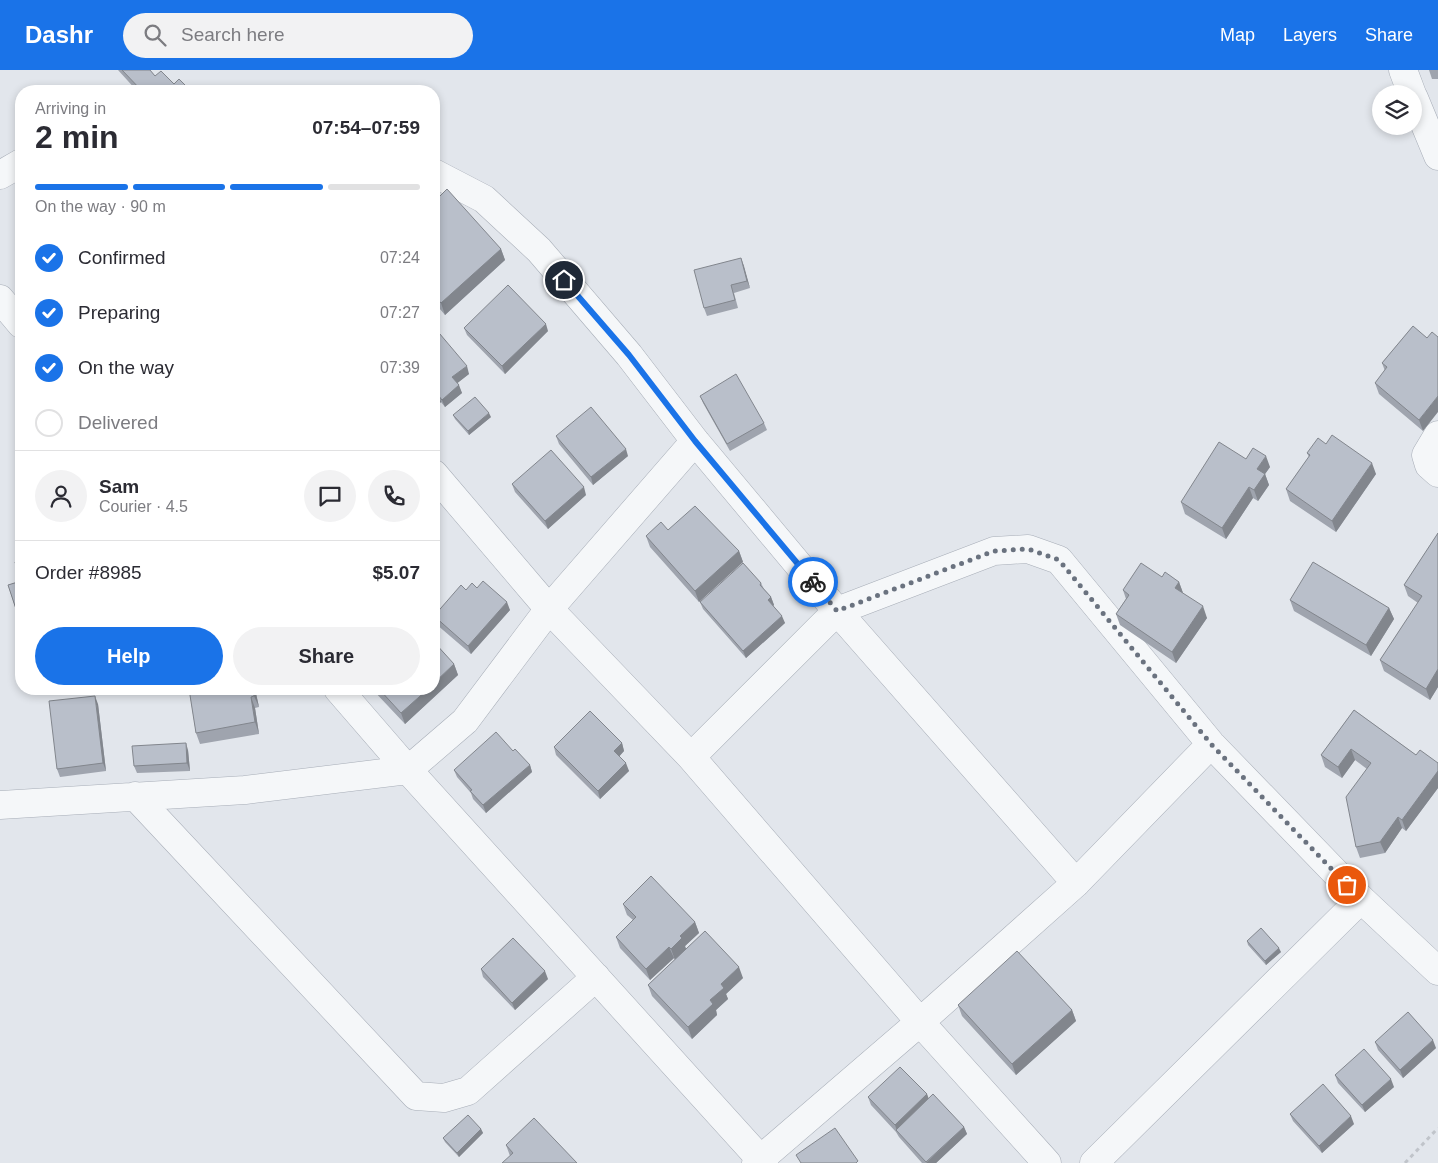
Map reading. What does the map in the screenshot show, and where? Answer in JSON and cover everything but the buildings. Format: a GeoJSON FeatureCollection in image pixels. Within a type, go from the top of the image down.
{"type":"FeatureCollection","features":[{"type":"Feature","properties":{"kind":"street"},"geometry":{"type":"LineString","coordinates":[[1403,70],[1409,85]]}},
{"type":"Feature","properties":{"kind":"street"},"geometry":{"type":"LineString","coordinates":[[1422,117],[1438,156]]}},
{"type":"Feature","properties":{"kind":"street"},"geometry":{"type":"LineString","coordinates":[[0,175],[15,166]]}},
{"type":"Feature","properties":{"kind":"street"},"geometry":{"type":"LineString","coordinates":[[440,177],[484,199],[538,250],[629,355],[695,441],[837,611],[1076,883]]}},
{"type":"Feature","properties":{"kind":"street"},"geometry":{"type":"LineString","coordinates":[[0,299],[15,317]]}},
{"type":"Feature","properties":{"kind":"street"},"geometry":{"type":"LineString","coordinates":[[1438,435],[1426,455],[1429,465],[1438,473]]}},
{"type":"Feature","properties":{"kind":"street"},"geometry":{"type":"LineString","coordinates":[[0,805],[246,790],[408,770],[465,721],[549,609],[695,441]]}},
{"type":"Feature","properties":{"kind":"street"},"geometry":{"type":"LineString","coordinates":[[440,481],[549,609],[691,757],[920,1022],[1047,1163]]}},
{"type":"Feature","properties":{"kind":"street"},"geometry":{"type":"LineString","coordinates":[[691,757],[837,611],[994,551],[1028,549],[1059,560],[1211,744],[1361,899],[1438,971]]}},
{"type":"Feature","properties":{"kind":"street"},"geometry":{"type":"LineString","coordinates":[[343,695],[408,770],[596,977],[760,1162],[1076,883],[1211,744]]}},
{"type":"Feature","properties":{"kind":"street"},"geometry":{"type":"LineString","coordinates":[[135,796],[416,1096],[444,1098],[468,1091],[596,977]]}},
{"type":"Feature","properties":{"kind":"street"},"geometry":{"type":"LineString","coordinates":[[1094,1163],[1361,899]]}},
{"type":"Feature","properties":{"kind":"path"},"geometry":{"type":"LineString","coordinates":[[1405,1163],[1438,1128]]}},
{"type":"Feature","properties":{"kind":"way so far"},"geometry":{"type":"LineString","coordinates":[[813,582],[837,611],[994,551],[1028,549],[1059,560],[1211,744],[1347,885]]}},
{"type":"Feature","properties":{"kind":"route"},"geometry":{"type":"LineString","coordinates":[[564,280],[629,355],[695,441],[813,582]]}}]}
